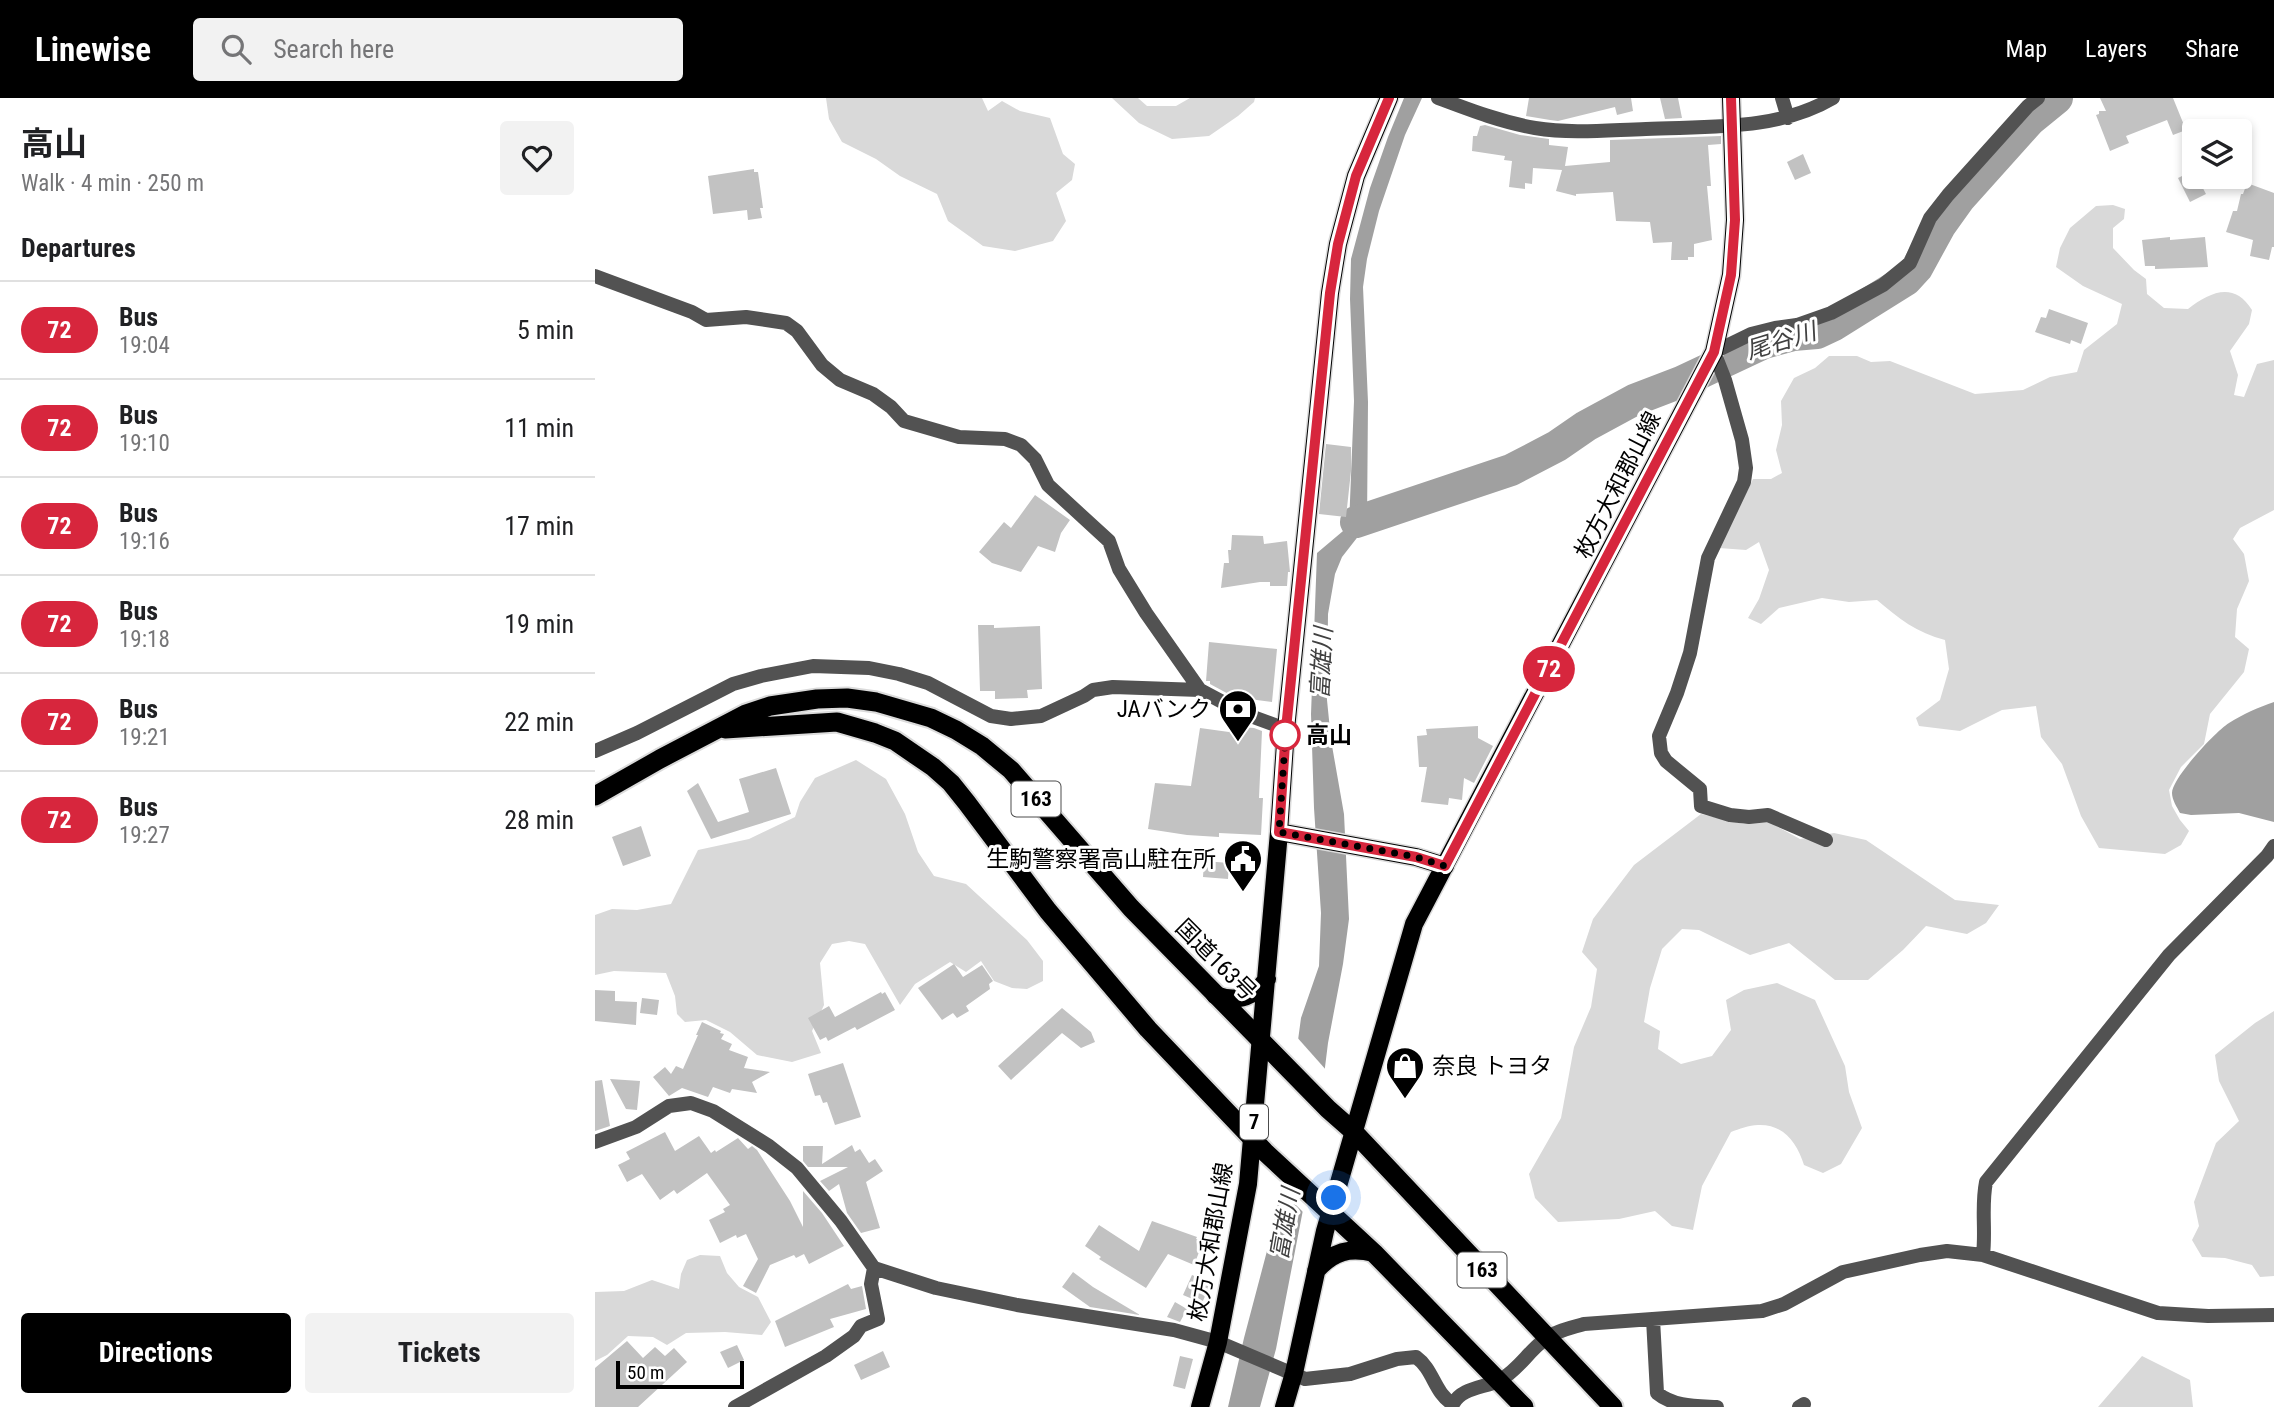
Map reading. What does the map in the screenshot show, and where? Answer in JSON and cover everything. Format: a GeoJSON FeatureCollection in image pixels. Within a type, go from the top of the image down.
{"type":"FeatureCollection","features":[{"type":"Feature","properties":{"kind":"highway","name":"国道163号"},"geometry":{"type":"LineString","coordinates":[[595,796],[746,714],[770,706],[817,699],[846,698],[904,709],[931,718],[982,746],[1011,770],[1124,900],[1328,1109],[1353,1131],[1613,1407]]}},
{"type":"Feature","properties":{"kind":"highway","name":"国道163号"},"geometry":{"type":"LineString","coordinates":[[717,730],[837,722],[895,741],[933,767],[951,783],[1091,965],[1148,1029],[1266,1153],[1374,1254],[1524,1407]]}},
{"type":"Feature","properties":{"kind":"main road","name":"枚方大和郡山線"},"geometry":{"type":"LineString","coordinates":[[1200,1407],[1218,1342],[1244,1212],[1262,1040],[1286,729],[1330,293],[1338,244],[1356,176],[1389,98]]}},
{"type":"Feature","properties":{"kind":"main road","name":"枚方大和郡山線"},"geometry":{"type":"LineString","coordinates":[[1284,1407],[1330,1212],[1414,925],[1714,352],[1731,275],[1735,220],[1731,98]]}},
{"type":"Feature","properties":{"kind":"main road"},"geometry":{"type":"LineString","coordinates":[[1279,832],[1416,857],[1445,866]]}},
{"type":"Feature","properties":{"kind":"main road"},"geometry":{"type":"LineString","coordinates":[[1215,995],[1231,999],[1244,998],[1260,988],[1267,979]]}},
{"type":"Feature","properties":{"kind":"main road"},"geometry":{"type":"LineString","coordinates":[[1314,1274],[1341,1251],[1374,1254]]}},
{"type":"Feature","properties":{"kind":"street"},"geometry":{"type":"LineString","coordinates":[[1438,98],[1495,119],[1535,128],[1571,132],[1733,125],[1788,118],[1833,98]]}},
{"type":"Feature","properties":{"kind":"street"},"geometry":{"type":"LineString","coordinates":[[1782,98],[1788,118]]}},
{"type":"Feature","properties":{"kind":"street"},"geometry":{"type":"LineString","coordinates":[[1826,840],[1768,815],[1730,815],[1701,806],[1700,789],[1666,761],[1661,753],[1659,736],[1677,694],[1690,653],[1708,558],[1744,482],[1746,468],[1742,440],[1714,352],[1751,334],[1797,325],[1831,313],[1883,285],[1910,263],[1930,218],[1948,195],[2038,98]]}},
{"type":"Feature","properties":{"kind":"street"},"geometry":{"type":"LineString","coordinates":[[595,276],[692,312],[706,320],[746,317],[786,323],[797,331],[822,365],[840,380],[873,394],[904,421],[960,437],[1005,439],[1021,445],[1035,459],[1048,485],[1109,541],[1119,569],[1200,690]]}},
{"type":"Feature","properties":{"kind":"street"},"geometry":{"type":"LineString","coordinates":[[595,751],[637,733],[733,684],[813,666],[869,668],[899,674],[928,683],[991,716],[1011,719],[1041,716],[1093,690],[1200,690],[1245,714],[1286,729]]}},
{"type":"Feature","properties":{"kind":"street"},"geometry":{"type":"LineString","coordinates":[[1983,1255],[1986,1230],[1982,1202],[1986,1182],[2169,955],[2272,852]]}},
{"type":"Feature","properties":{"kind":"street"},"geometry":{"type":"LineString","coordinates":[[595,1142],[636,1128],[669,1106],[691,1103],[713,1111],[769,1146],[797,1168],[841,1221],[874,1268],[936,1288],[1017,1305],[1174,1330],[1218,1342],[1305,1379],[1350,1374],[1397,1359],[1416,1357],[1428,1368],[1439,1392],[1453,1405],[1455,1398],[1463,1393],[1498,1381],[1517,1368],[1546,1338],[1584,1324],[1762,1311],[1784,1304],[1843,1272],[1947,1251],[1983,1255],[2158,1313],[2209,1316],[2274,1315]]}},
{"type":"Feature","properties":{"kind":"street"},"geometry":{"type":"LineString","coordinates":[[735,1407],[826,1356],[854,1336],[861,1326],[878,1319],[871,1284],[874,1268]]}},
{"type":"Feature","properties":{"kind":"street"},"geometry":{"type":"LineString","coordinates":[[1653,1319],[1657,1393],[1663,1399],[1680,1406],[1717,1407]]}},
{"type":"Feature","properties":{"kind":"shaded area"},"geometry":{"type":"Polygon","coordinates":[[[826,98],[982,98],[988,111],[1002,101],[1020,111],[1050,118],[1063,154],[1075,164],[1072,180],[1056,193],[1066,221],[1053,241],[1015,251],[983,246],[948,221],[937,194],[842,142],[829,119],[826,98]]]}},
{"type":"Feature","properties":{"kind":"shaded area"},"geometry":{"type":"Polygon","coordinates":[[[1112,98],[1138,98],[1147,106],[1176,106],[1190,98],[1255,98],[1238,116],[1209,136],[1172,139],[1139,123],[1112,98]]]}},
{"type":"Feature","properties":{"kind":"shaded area"},"geometry":{"type":"Polygon","coordinates":[[[2113,205],[2125,209],[2124,219],[2113,228],[2113,248],[2146,279],[2147,294],[2164,308],[2188,309],[2213,294],[2230,292],[2238,295],[2252,310],[2249,324],[2230,351],[2238,375],[2234,395],[2244,397],[2257,364],[2274,360],[2274,510],[2240,528],[2233,539],[2244,554],[2249,581],[2237,609],[2235,637],[2249,649],[2244,672],[2210,714],[2204,744],[2181,767],[2169,790],[2172,806],[2189,831],[2181,845],[2165,854],[2099,848],[2081,816],[2062,764],[2041,737],[2036,706],[2002,710],[1960,731],[1919,726],[1916,718],[1940,700],[1949,669],[1945,640],[1908,624],[1877,600],[1849,602],[1822,598],[1779,608],[1761,624],[1748,618],[1759,599],[1769,570],[1759,542],[1746,550],[1719,548],[1753,479],[1771,479],[1782,473],[1776,450],[1782,425],[1781,401],[1794,378],[1815,368],[1829,356],[1857,356],[1871,362],[1890,361],[1975,394],[2023,390],[2050,377],[2077,372],[2084,350],[2117,324],[2122,304],[2083,286],[2056,267],[2060,248],[2070,228],[2096,206],[2113,205]]]}},
{"type":"Feature","properties":{"kind":"shaded area"},"geometry":{"type":"Polygon","coordinates":[[[856,760],[886,779],[905,814],[918,852],[934,876],[966,884],[1027,940],[1043,961],[1043,981],[1027,989],[1012,988],[994,981],[981,961],[966,972],[950,962],[915,984],[900,1005],[865,944],[849,941],[832,944],[820,963],[824,1005],[812,1031],[821,1053],[792,1062],[757,1055],[730,1032],[706,1020],[685,1022],[677,1014],[675,996],[666,973],[614,971],[595,975],[595,915],[612,909],[637,910],[671,904],[698,850],[749,839],[795,817],[800,802],[815,778],[856,760]]]}},
{"type":"Feature","properties":{"kind":"shaded area"},"geometry":{"type":"Polygon","coordinates":[[[1701,814],[1744,824],[1767,821],[1800,839],[1834,833],[1866,840],[1955,900],[1999,905],[1986,923],[1967,934],[1926,926],[1868,980],[1835,980],[1789,943],[1750,955],[1699,930],[1682,929],[1662,949],[1650,988],[1644,1022],[1660,1031],[1658,1049],[1681,1064],[1712,1056],[1731,1030],[1726,1000],[1744,990],[1777,983],[1815,1000],[1845,1066],[1849,1092],[1862,1128],[1841,1164],[1823,1173],[1804,1165],[1798,1149],[1782,1131],[1755,1125],[1731,1132],[1702,1186],[1693,1230],[1672,1226],[1655,1211],[1619,1219],[1558,1222],[1535,1198],[1529,1174],[1561,1118],[1574,1047],[1591,1007],[1597,969],[1582,952],[1593,919],[1634,865],[1701,814]]]}},
{"type":"Feature","properties":{"kind":"shaded area"},"geometry":{"type":"Polygon","coordinates":[[[2274,1011],[2274,1276],[2260,1277],[2252,1265],[2225,1258],[2202,1257],[2192,1240],[2199,1226],[2194,1202],[2216,1143],[2239,1121],[2219,1081],[2215,1055],[2274,1011]]]}},
{"type":"Feature","properties":{"kind":"shaded area"},"geometry":{"type":"Polygon","coordinates":[[[700,1255],[720,1256],[727,1273],[739,1287],[758,1297],[771,1322],[762,1335],[686,1333],[667,1345],[653,1337],[628,1336],[607,1355],[595,1361],[595,1292],[624,1291],[652,1280],[679,1289],[687,1260],[700,1255]]]}},
{"type":"Feature","properties":{"kind":"shaded area"},"geometry":{"type":"Polygon","coordinates":[[[2142,1356],[2190,1380],[2193,1407],[2098,1407],[2142,1356]]]}},
{"type":"Feature","properties":{"kind":"water","name":"富雄川"},"geometry":{"type":"Polygon","coordinates":[[[1404,98],[1422,98],[1405,135],[1379,211],[1363,287],[1368,402],[1367,525],[1342,557],[1335,574],[1328,614],[1327,700],[1344,814],[1349,919],[1343,964],[1328,1043],[1315,1148],[1276,1349],[1260,1407],[1228,1407],[1283,1180],[1301,1018],[1319,966],[1321,913],[1311,714],[1317,553],[1349,526],[1354,401],[1351,259],[1370,188],[1404,98]]]}},
{"type":"Feature","properties":{"kind":"water"},"geometry":{"type":"Polygon","coordinates":[[[2274,702],[2274,822],[2239,813],[2180,813],[2172,793],[2179,777],[2196,755],[2229,723],[2274,702]]]}},
{"type":"Feature","properties":{"kind":"pier"},"geometry":{"type":"Polygon","coordinates":[[[1295,1035],[1327,1071],[1318,1149],[1306,1215],[1278,1187],[1295,1035]]]}},
{"type":"Feature","properties":{"kind":"building"},"geometry":{"type":"Polygon","coordinates":[[[1529,98],[1631,98],[1633,111],[1617,115],[1615,107],[1558,121],[1550,120],[1526,116],[1529,98]]]}},
{"type":"Feature","properties":{"kind":"building"},"geometry":{"type":"Polygon","coordinates":[[[1660,98],[1678,98],[1682,118],[1665,119],[1660,98]]]}},
{"type":"Feature","properties":{"kind":"building"},"geometry":{"type":"Polygon","coordinates":[[[2100,98],[2173,98],[2182,120],[2182,132],[2173,135],[2167,120],[2126,136],[2129,143],[2110,151],[2096,115],[2099,111],[2106,111],[2100,98]]]}},
{"type":"Feature","properties":{"kind":"building"},"geometry":{"type":"Polygon","coordinates":[[[1480,126],[1520,135],[1549,139],[1549,145],[1568,147],[1565,166],[1610,162],[1610,140],[1721,136],[1721,144],[1708,145],[1711,186],[1707,186],[1712,240],[1694,244],[1694,257],[1688,257],[1688,260],[1671,260],[1672,242],[1653,243],[1650,222],[1616,221],[1613,192],[1576,196],[1556,191],[1562,170],[1533,168],[1532,184],[1525,183],[1525,189],[1509,187],[1512,161],[1504,160],[1505,156],[1472,151],[1473,136],[1477,136],[1480,126]]]}},
{"type":"Feature","properties":{"kind":"building"},"geometry":{"type":"Polygon","coordinates":[[[1803,154],[1811,173],[1795,180],[1787,162],[1803,154]]]}},
{"type":"Feature","properties":{"kind":"building"},"geometry":{"type":"Polygon","coordinates":[[[754,169],[754,172],[758,172],[762,218],[748,220],[747,210],[713,214],[708,176],[754,169]]]}},
{"type":"Feature","properties":{"kind":"building"},"geometry":{"type":"Polygon","coordinates":[[[2252,185],[2274,193],[2274,247],[2269,260],[2250,256],[2253,240],[2226,232],[2233,211],[2237,211],[2245,189],[2252,189],[2252,185]]]}},
{"type":"Feature","properties":{"kind":"building"},"geometry":{"type":"Polygon","coordinates":[[[2184,189],[2203,189],[2206,194],[2190,202],[2184,189]]]}},
{"type":"Feature","properties":{"kind":"building"},"geometry":{"type":"Polygon","coordinates":[[[2170,237],[2170,240],[2205,237],[2208,267],[2155,269],[2155,266],[2145,266],[2142,240],[2170,237]]]}},
{"type":"Feature","properties":{"kind":"building"},"geometry":{"type":"Polygon","coordinates":[[[2049,309],[2088,323],[2081,344],[2071,340],[2070,344],[2035,332],[2041,317],[2046,318],[2049,309]]]}},
{"type":"Feature","properties":{"kind":"building"},"geometry":{"type":"Polygon","coordinates":[[[1326,444],[1351,447],[1346,517],[1319,514],[1326,444]]]}},
{"type":"Feature","properties":{"kind":"building"},"geometry":{"type":"Polygon","coordinates":[[[1035,495],[1070,520],[1061,533],[1055,552],[1038,546],[1021,572],[992,563],[979,552],[1004,522],[1011,528],[1035,495]]]}},
{"type":"Feature","properties":{"kind":"building"},"geometry":{"type":"Polygon","coordinates":[[[1232,535],[1263,536],[1264,544],[1287,541],[1290,572],[1287,586],[1270,586],[1270,582],[1260,582],[1221,588],[1224,563],[1229,563],[1228,550],[1231,550],[1232,535]]]}},
{"type":"Feature","properties":{"kind":"building"},"geometry":{"type":"Polygon","coordinates":[[[978,625],[994,625],[994,628],[1040,626],[1042,689],[1027,690],[1028,698],[995,699],[995,691],[980,691],[978,625]]]}},
{"type":"Feature","properties":{"kind":"building"},"geometry":{"type":"Polygon","coordinates":[[[1209,642],[1277,649],[1272,702],[1234,697],[1206,681],[1209,642]]]}},
{"type":"Feature","properties":{"kind":"building"},"geometry":{"type":"Polygon","coordinates":[[[1229,726],[1262,731],[1259,798],[1263,798],[1261,835],[1219,833],[1219,837],[1148,829],[1155,783],[1191,786],[1200,728],[1229,732],[1229,726]]]}},
{"type":"Feature","properties":{"kind":"building"},"geometry":{"type":"Polygon","coordinates":[[[1478,726],[1478,738],[1493,746],[1474,783],[1464,778],[1462,800],[1449,798],[1448,805],[1421,802],[1427,767],[1419,767],[1417,736],[1427,735],[1426,729],[1478,726]]]}},
{"type":"Feature","properties":{"kind":"building"},"geometry":{"type":"Polygon","coordinates":[[[776,768],[791,814],[711,839],[687,791],[698,783],[718,822],[749,812],[739,779],[776,768]]]}},
{"type":"Feature","properties":{"kind":"building"},"geometry":{"type":"Polygon","coordinates":[[[641,826],[651,856],[623,866],[612,837],[641,826]]]}},
{"type":"Feature","properties":{"kind":"building"},"geometry":{"type":"Polygon","coordinates":[[[1204,861],[1229,863],[1228,879],[1203,877],[1204,861]]]}},
{"type":"Feature","properties":{"kind":"building"},"geometry":{"type":"Polygon","coordinates":[[[954,964],[963,977],[982,965],[993,981],[989,984],[990,989],[966,1006],[969,1011],[957,1018],[953,1013],[942,1020],[918,988],[954,964]]]}},
{"type":"Feature","properties":{"kind":"building"},"geometry":{"type":"Polygon","coordinates":[[[595,990],[615,991],[615,1001],[637,1002],[636,1025],[595,1021],[595,990]]]}},
{"type":"Feature","properties":{"kind":"building"},"geometry":{"type":"Polygon","coordinates":[[[885,992],[895,1010],[857,1030],[855,1027],[828,1041],[826,1037],[820,1040],[808,1018],[829,1006],[835,1017],[885,992]]]}},
{"type":"Feature","properties":{"kind":"building"},"geometry":{"type":"Polygon","coordinates":[[[642,998],[659,1000],[657,1015],[640,1013],[642,998]]]}},
{"type":"Feature","properties":{"kind":"building"},"geometry":{"type":"Polygon","coordinates":[[[1062,1008],[1091,1032],[1095,1042],[1081,1048],[1062,1033],[1011,1080],[998,1066],[1062,1008]]]}},
{"type":"Feature","properties":{"kind":"building"},"geometry":{"type":"Polygon","coordinates":[[[702,1022],[724,1034],[721,1039],[732,1044],[729,1050],[748,1057],[744,1068],[770,1072],[752,1082],[757,1093],[732,1089],[730,1093],[713,1087],[708,1097],[682,1088],[669,1096],[653,1077],[665,1067],[671,1074],[676,1066],[683,1069],[702,1022]]]}},
{"type":"Feature","properties":{"kind":"building"},"geometry":{"type":"Polygon","coordinates":[[[843,1063],[861,1117],[835,1125],[827,1102],[823,1103],[820,1095],[815,1096],[808,1074],[843,1063]]]}},
{"type":"Feature","properties":{"kind":"building"},"geometry":{"type":"Polygon","coordinates":[[[610,1079],[640,1081],[637,1110],[626,1109],[610,1079]]]}},
{"type":"Feature","properties":{"kind":"building"},"geometry":{"type":"Polygon","coordinates":[[[602,1080],[610,1126],[595,1131],[595,1081],[602,1080]]]}},
{"type":"Feature","properties":{"kind":"building"},"geometry":{"type":"Polygon","coordinates":[[[665,1132],[675,1151],[699,1136],[711,1153],[738,1138],[748,1149],[752,1146],[790,1201],[803,1227],[803,1191],[844,1246],[809,1264],[804,1254],[796,1258],[794,1255],[770,1265],[756,1293],[743,1286],[758,1259],[746,1234],[737,1238],[736,1235],[720,1243],[709,1220],[725,1212],[723,1209],[730,1205],[707,1173],[677,1194],[674,1190],[660,1200],[642,1174],[627,1182],[618,1165],[630,1159],[626,1152],[665,1132]]]}},
{"type":"Feature","properties":{"kind":"building"},"geometry":{"type":"Polygon","coordinates":[[[852,1145],[855,1152],[860,1149],[869,1163],[875,1159],[883,1171],[866,1182],[880,1228],[861,1233],[847,1213],[839,1184],[829,1191],[820,1181],[848,1167],[808,1167],[803,1161],[803,1146],[823,1146],[822,1164],[852,1145]]]}},
{"type":"Feature","properties":{"kind":"building"},"geometry":{"type":"Polygon","coordinates":[[[1152,1221],[1197,1237],[1196,1239],[1203,1242],[1194,1265],[1168,1254],[1146,1288],[1099,1259],[1101,1257],[1085,1246],[1099,1225],[1139,1251],[1152,1221]]]}},
{"type":"Feature","properties":{"kind":"building"},"geometry":{"type":"Polygon","coordinates":[[[1073,1272],[1140,1315],[1090,1307],[1062,1287],[1073,1272]]]}},
{"type":"Feature","properties":{"kind":"building"},"geometry":{"type":"Polygon","coordinates":[[[1192,1275],[1211,1283],[1202,1303],[1183,1295],[1192,1275]]]}},
{"type":"Feature","properties":{"kind":"building"},"geometry":{"type":"Polygon","coordinates":[[[848,1284],[851,1289],[862,1286],[866,1309],[830,1319],[834,1327],[785,1347],[775,1321],[848,1284]]]}},
{"type":"Feature","properties":{"kind":"building"},"geometry":{"type":"Polygon","coordinates":[[[1175,1302],[1187,1309],[1180,1322],[1167,1317],[1175,1302]]]}},
{"type":"Feature","properties":{"kind":"building"},"geometry":{"type":"Polygon","coordinates":[[[627,1341],[643,1358],[655,1347],[665,1356],[674,1348],[687,1362],[638,1407],[595,1407],[595,1368],[627,1341]]]}},
{"type":"Feature","properties":{"kind":"building"},"geometry":{"type":"Polygon","coordinates":[[[737,1345],[744,1360],[728,1368],[720,1352],[737,1345]]]}},
{"type":"Feature","properties":{"kind":"building"},"geometry":{"type":"Polygon","coordinates":[[[883,1351],[890,1367],[861,1380],[854,1365],[883,1351]]]}},
{"type":"Feature","properties":{"kind":"building"},"geometry":{"type":"Polygon","coordinates":[[[1180,1356],[1193,1359],[1185,1389],[1173,1386],[1180,1356]]]}},
{"type":"Feature","properties":{"kind":"waterway","name":"尾谷川"},"geometry":{"type":"LineString","coordinates":[[1356,522],[1511,470],[1634,400],[1681,382],[1764,343],[1793,335],[1817,333],[1834,325],[1906,280],[1917,268],[1940,226],[1960,198],[2030,120],[2057,98]]}},
{"type":"Feature","properties":{"kind":"bus line","name":"72"},"geometry":{"type":"LineString","coordinates":[[1389,98],[1356,176],[1338,244],[1330,293],[1286,729],[1279,832],[1416,857],[1445,866],[1714,352],[1731,275],[1735,220],[1731,98]]}},
{"type":"Feature","properties":{"kind":"place","name":"高山"},"geometry":{"type":"Point","coordinates":[1285,735]}},
{"type":"Feature","properties":{"kind":"place","name":"JAバンク"},"geometry":{"type":"Point","coordinates":[1238,743]}},
{"type":"Feature","properties":{"kind":"place","name":"生駒警察署高山駐在所"},"geometry":{"type":"Point","coordinates":[1243,893]}},
{"type":"Feature","properties":{"kind":"place","name":"奈良 トヨタ"},"geometry":{"type":"Point","coordinates":[1405,1100]}},
{"type":"Feature","properties":{"kind":"route"},"geometry":{"type":"LineString","coordinates":[[1285,735],[1286,729],[1279,832],[1416,857],[1445,866],[1414,925],[1334,1198]]}}]}
